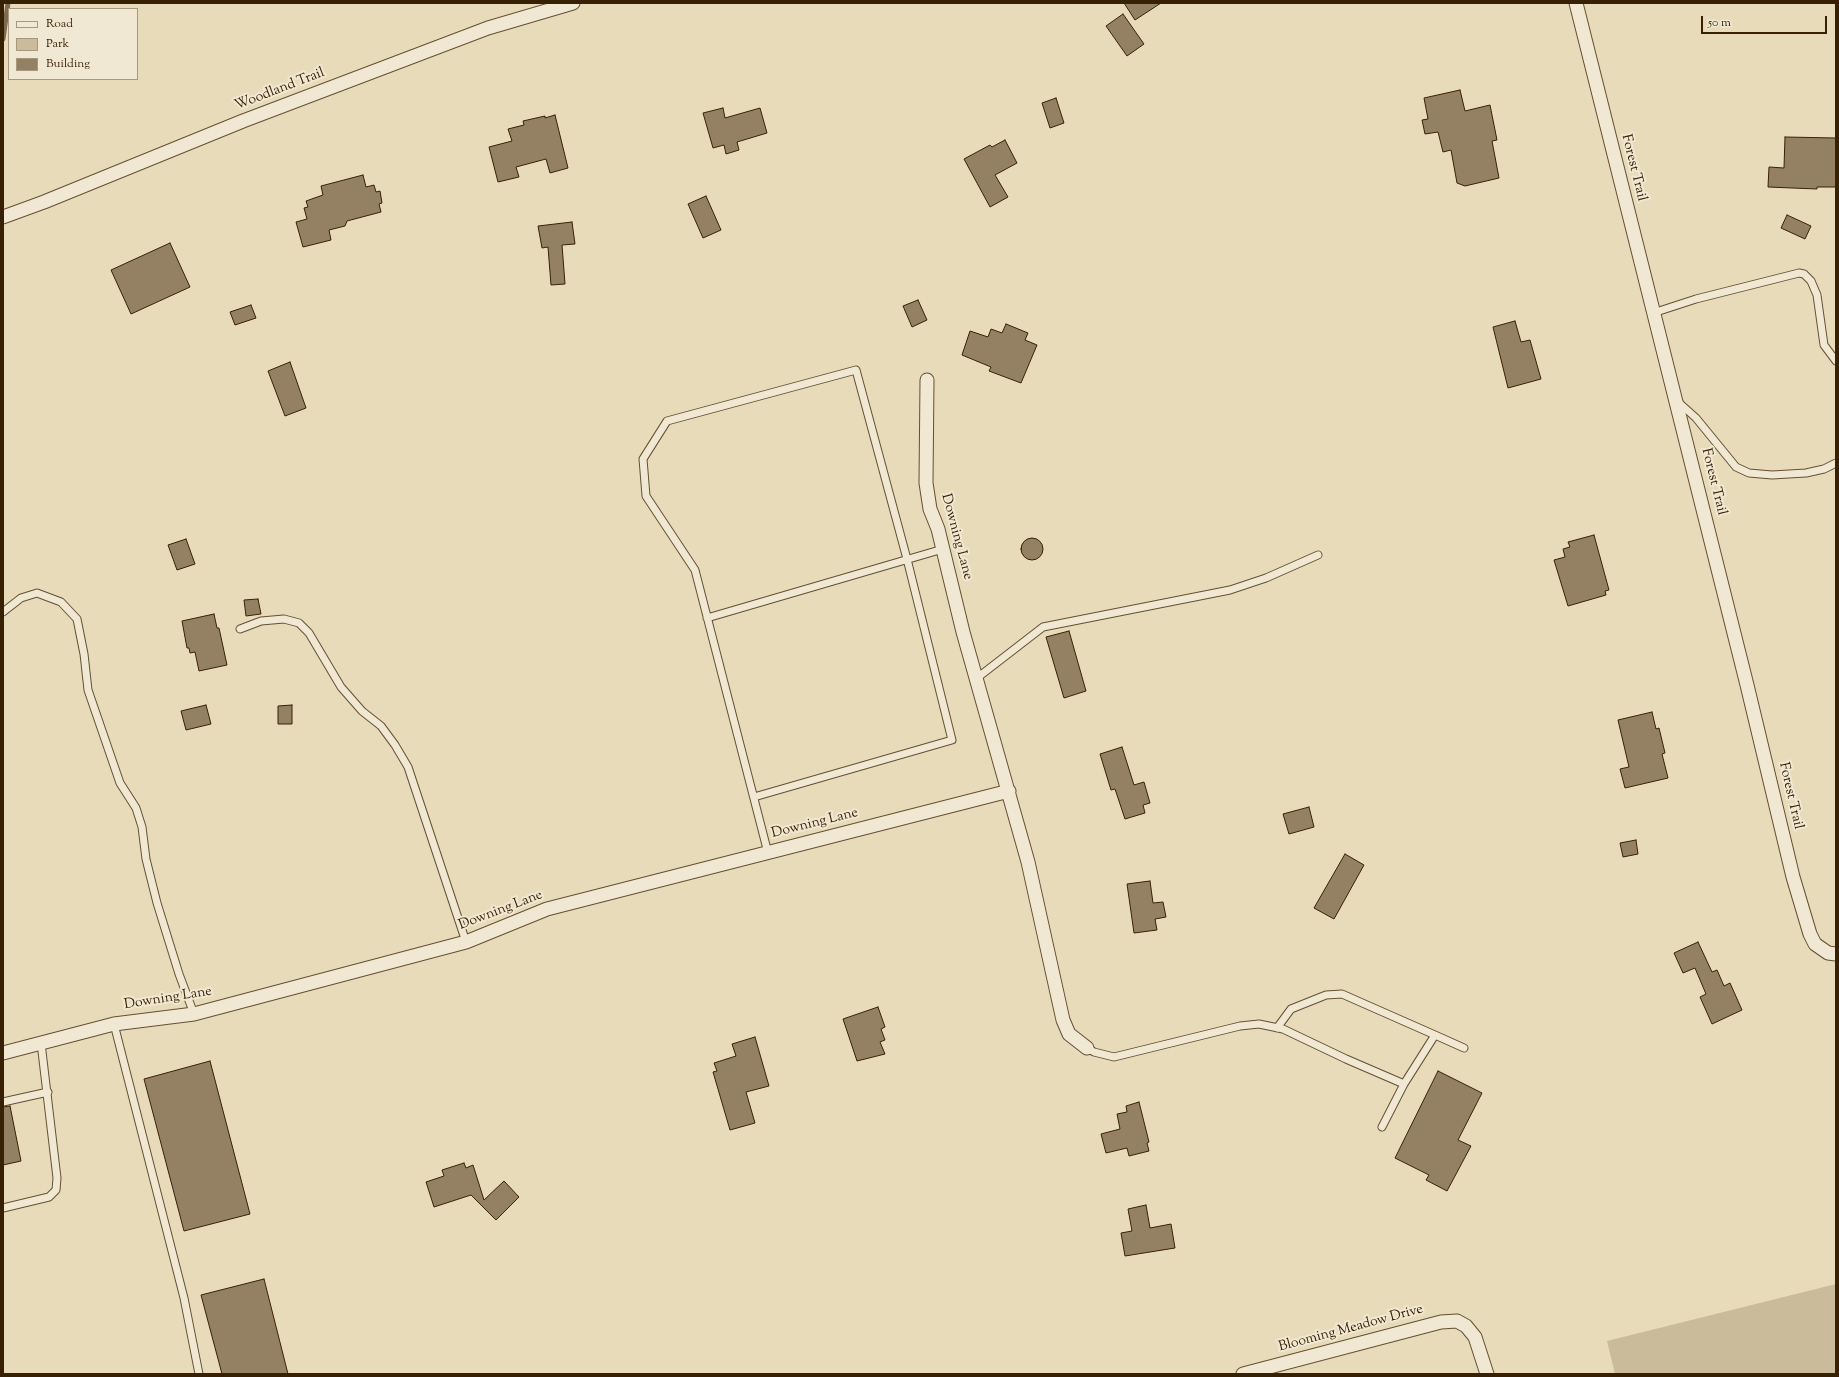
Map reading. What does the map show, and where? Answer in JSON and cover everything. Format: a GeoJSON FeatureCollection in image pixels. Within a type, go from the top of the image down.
{"type":"FeatureCollection","features":[{"type":"Feature","properties":{"kind":"street","name":"Woodland Trail"},"geometry":{"type":"LineString","coordinates":[[3,217],[44,202],[243,121],[488,28],[573,3]]}},
{"type":"Feature","properties":{"kind":"street","name":"Forest Trail"},"geometry":{"type":"LineString","coordinates":[[1576,3],[1676,400],[1793,876],[1810,934],[1816,944],[1828,953],[1836,954]]}},
{"type":"Feature","properties":{"kind":"street","name":"Downing Lane"},"geometry":{"type":"LineString","coordinates":[[927,380],[926,483],[930,509],[938,529],[977,678],[1028,862],[1063,1020],[1069,1034],[1087,1048]]}},
{"type":"Feature","properties":{"kind":"street","name":"Downing Lane"},"geometry":{"type":"LineString","coordinates":[[3,1053],[114,1024],[194,1014],[466,942],[547,909],[1009,791]]}},
{"type":"Feature","properties":{"kind":"street","name":"Blooming Meadow Drive"},"geometry":{"type":"LineString","coordinates":[[1248,1373],[1440,1322],[1457,1321],[1466,1326],[1475,1337],[1487,1374]]}},
{"type":"Feature","properties":{"kind":"lane"},"geometry":{"type":"LineString","coordinates":[[1653,313],[1703,298],[1799,273],[1804,274],[1811,281],[1818,295],[1824,346],[1836,361]]}},
{"type":"Feature","properties":{"kind":"lane"},"geometry":{"type":"LineString","coordinates":[[754,798],[952,740],[907,559],[856,370],[666,421],[643,460],[646,496],[695,570],[768,853]]}},
{"type":"Feature","properties":{"kind":"lane"},"geometry":{"type":"LineString","coordinates":[[1676,400],[1696,418],[1736,467],[1749,472],[1772,475],[1806,473],[1824,469],[1836,463]]}},
{"type":"Feature","properties":{"kind":"lane"},"geometry":{"type":"LineString","coordinates":[[708,618],[943,549]]}},
{"type":"Feature","properties":{"kind":"lane"},"geometry":{"type":"LineString","coordinates":[[977,678],[1044,627],[1230,590],[1266,578],[1318,555]]}},
{"type":"Feature","properties":{"kind":"lane"},"geometry":{"type":"LineString","coordinates":[[3,612],[21,598],[37,593],[61,602],[77,619],[84,654],[88,690],[120,783],[136,808],[142,827],[146,859],[157,903],[179,974],[194,1014]]}},
{"type":"Feature","properties":{"kind":"lane"},"geometry":{"type":"LineString","coordinates":[[240,629],[261,621],[284,619],[299,623],[309,633],[341,687],[362,711],[381,726],[395,744],[408,766],[466,942]]}},
{"type":"Feature","properties":{"kind":"lane"},"geometry":{"type":"LineString","coordinates":[[1277,1028],[1291,1009],[1326,995],[1342,994],[1464,1048]]}},
{"type":"Feature","properties":{"kind":"lane"},"geometry":{"type":"LineString","coordinates":[[114,1024],[184,1298],[199,1374]]}},
{"type":"Feature","properties":{"kind":"lane"},"geometry":{"type":"LineString","coordinates":[[1087,1048],[1094,1052],[1114,1057],[1240,1026],[1259,1024],[1277,1028],[1404,1084]]}},
{"type":"Feature","properties":{"kind":"lane"},"geometry":{"type":"LineString","coordinates":[[1382,1128],[1404,1084],[1435,1035]]}},
{"type":"Feature","properties":{"kind":"lane"},"geometry":{"type":"LineString","coordinates":[[3,1208],[49,1197],[56,1190],[57,1178],[41,1043]]}},
{"type":"Feature","properties":{"kind":"lane"},"geometry":{"type":"LineString","coordinates":[[3,1102],[48,1092]]}},
{"type":"Feature","properties":{"kind":"green space"},"geometry":{"type":"Polygon","coordinates":[[[1836,1284],[1836,1374],[1615,1374],[1607,1341],[1836,1284]]]}},
{"type":"Feature","properties":{"kind":"building"},"geometry":{"type":"Polygon","coordinates":[[[1124,3],[1161,3],[1135,20],[1124,3]]]}},
{"type":"Feature","properties":{"kind":"building"},"geometry":{"type":"Polygon","coordinates":[[[1123,14],[1144,44],[1127,56],[1106,26],[1123,14]]]}},
{"type":"Feature","properties":{"kind":"building"},"geometry":{"type":"Polygon","coordinates":[[[1460,90],[1465,111],[1490,105],[1497,140],[1492,141],[1499,178],[1465,186],[1457,183],[1451,150],[1443,152],[1438,132],[1425,134],[1422,120],[1428,119],[1424,98],[1460,90]]]}},
{"type":"Feature","properties":{"kind":"building"},"geometry":{"type":"Polygon","coordinates":[[[1056,98],[1064,123],[1050,128],[1042,103],[1056,98]]]}},
{"type":"Feature","properties":{"kind":"building"},"geometry":{"type":"Polygon","coordinates":[[[723,108],[725,118],[760,108],[767,133],[737,142],[739,150],[726,154],[724,145],[713,148],[703,113],[723,108]]]}},
{"type":"Feature","properties":{"kind":"building"},"geometry":{"type":"Polygon","coordinates":[[[555,115],[568,168],[550,173],[546,159],[516,167],[519,177],[498,182],[489,147],[512,141],[508,129],[524,125],[523,121],[555,115]]]}},
{"type":"Feature","properties":{"kind":"building"},"geometry":{"type":"Polygon","coordinates":[[[1785,137],[1836,138],[1836,187],[1817,187],[1817,189],[1768,187],[1769,167],[1784,168],[1785,137]]]}},
{"type":"Feature","properties":{"kind":"building"},"geometry":{"type":"Polygon","coordinates":[[[1005,140],[1017,163],[995,175],[1008,197],[990,207],[964,159],[990,145],[992,147],[1005,140]]]}},
{"type":"Feature","properties":{"kind":"building"},"geometry":{"type":"Polygon","coordinates":[[[363,175],[366,187],[374,185],[376,192],[380,191],[382,203],[379,204],[381,212],[347,221],[345,226],[329,230],[331,240],[303,247],[296,222],[307,219],[304,208],[308,207],[306,201],[323,195],[321,186],[363,175]]]}},
{"type":"Feature","properties":{"kind":"building"},"geometry":{"type":"Polygon","coordinates":[[[706,196],[721,230],[703,238],[688,204],[706,196]]]}},
{"type":"Feature","properties":{"kind":"building"},"geometry":{"type":"Polygon","coordinates":[[[1787,215],[1811,226],[1805,239],[1781,228],[1787,215]]]}},
{"type":"Feature","properties":{"kind":"building"},"geometry":{"type":"Polygon","coordinates":[[[572,222],[575,244],[562,245],[565,284],[551,285],[548,247],[542,248],[538,226],[572,222]]]}},
{"type":"Feature","properties":{"kind":"building"},"geometry":{"type":"Polygon","coordinates":[[[170,243],[190,287],[131,314],[111,270],[170,243]]]}},
{"type":"Feature","properties":{"kind":"building"},"geometry":{"type":"Polygon","coordinates":[[[918,300],[927,320],[912,327],[903,306],[918,300]]]}},
{"type":"Feature","properties":{"kind":"building"},"geometry":{"type":"Polygon","coordinates":[[[251,305],[256,318],[235,325],[230,312],[251,305]]]}},
{"type":"Feature","properties":{"kind":"building"},"geometry":{"type":"Polygon","coordinates":[[[1515,321],[1521,342],[1530,340],[1541,379],[1508,388],[1493,327],[1515,321]]]}},
{"type":"Feature","properties":{"kind":"building"},"geometry":{"type":"Polygon","coordinates":[[[1006,324],[1028,333],[1025,340],[1037,345],[1021,383],[989,371],[991,367],[962,355],[970,331],[988,337],[991,329],[1002,333],[1006,324]]]}},
{"type":"Feature","properties":{"kind":"building"},"geometry":{"type":"Polygon","coordinates":[[[290,362],[306,408],[285,416],[268,371],[290,362]]]}},
{"type":"Feature","properties":{"kind":"building"},"geometry":{"type":"Polygon","coordinates":[[[1594,535],[1609,590],[1605,591],[1606,595],[1568,606],[1554,560],[1565,557],[1563,549],[1570,547],[1568,542],[1594,535]]]}},
{"type":"Feature","properties":{"kind":"building"},"geometry":{"type":"Polygon","coordinates":[[[1032,538],[1040,541],[1043,549],[1040,557],[1032,560],[1024,557],[1021,549],[1024,541],[1032,538]]]}},
{"type":"Feature","properties":{"kind":"building"},"geometry":{"type":"Polygon","coordinates":[[[186,539],[195,564],[177,570],[168,545],[186,539]]]}},
{"type":"Feature","properties":{"kind":"building"},"geometry":{"type":"Polygon","coordinates":[[[258,599],[261,614],[246,616],[244,600],[258,599]]]}},
{"type":"Feature","properties":{"kind":"building"},"geometry":{"type":"Polygon","coordinates":[[[214,614],[217,628],[219,628],[227,665],[199,671],[195,652],[190,653],[189,648],[187,648],[182,621],[214,614]]]}},
{"type":"Feature","properties":{"kind":"building"},"geometry":{"type":"Polygon","coordinates":[[[1069,631],[1086,691],[1064,698],[1046,637],[1069,631]]]}},
{"type":"Feature","properties":{"kind":"building"},"geometry":{"type":"Polygon","coordinates":[[[206,705],[211,724],[186,730],[181,711],[206,705]]]}},
{"type":"Feature","properties":{"kind":"building"},"geometry":{"type":"Polygon","coordinates":[[[292,705],[292,724],[278,724],[278,706],[292,705]]]}},
{"type":"Feature","properties":{"kind":"building"},"geometry":{"type":"Polygon","coordinates":[[[1652,712],[1656,729],[1659,728],[1665,753],[1662,754],[1668,778],[1625,788],[1620,769],[1629,767],[1618,720],[1652,712]]]}},
{"type":"Feature","properties":{"kind":"building"},"geometry":{"type":"Polygon","coordinates":[[[1122,747],[1134,785],[1144,782],[1150,803],[1143,805],[1145,813],[1125,819],[1115,789],[1111,790],[1100,754],[1122,747]]]}},
{"type":"Feature","properties":{"kind":"building"},"geometry":{"type":"Polygon","coordinates":[[[1309,807],[1314,827],[1289,834],[1283,814],[1309,807]]]}},
{"type":"Feature","properties":{"kind":"building"},"geometry":{"type":"Polygon","coordinates":[[[1636,840],[1638,854],[1623,857],[1620,843],[1636,840]]]}},
{"type":"Feature","properties":{"kind":"building"},"geometry":{"type":"Polygon","coordinates":[[[1345,854],[1364,865],[1334,919],[1314,908],[1345,854]]]}},
{"type":"Feature","properties":{"kind":"building"},"geometry":{"type":"Polygon","coordinates":[[[1150,881],[1153,903],[1163,902],[1166,917],[1155,919],[1157,930],[1134,933],[1127,884],[1150,881]]]}},
{"type":"Feature","properties":{"kind":"building"},"geometry":{"type":"Polygon","coordinates":[[[1698,942],[1712,972],[1717,970],[1724,986],[1730,983],[1742,1010],[1712,1024],[1700,997],[1706,994],[1695,968],[1683,973],[1674,953],[1698,942]]]}},
{"type":"Feature","properties":{"kind":"building"},"geometry":{"type":"Polygon","coordinates":[[[878,1007],[885,1027],[881,1029],[885,1040],[880,1042],[885,1054],[857,1061],[843,1019],[878,1007]]]}},
{"type":"Feature","properties":{"kind":"building"},"geometry":{"type":"Polygon","coordinates":[[[755,1037],[769,1086],[746,1092],[755,1123],[730,1130],[713,1072],[717,1071],[714,1063],[736,1056],[732,1044],[755,1037]]]}},
{"type":"Feature","properties":{"kind":"building"},"geometry":{"type":"Polygon","coordinates":[[[210,1061],[250,1214],[184,1231],[144,1079],[210,1061]]]}},
{"type":"Feature","properties":{"kind":"building"},"geometry":{"type":"Polygon","coordinates":[[[1438,1071],[1482,1093],[1458,1140],[1471,1146],[1447,1191],[1426,1180],[1429,1175],[1395,1158],[1438,1071]]]}},
{"type":"Feature","properties":{"kind":"building"},"geometry":{"type":"Polygon","coordinates":[[[1139,1102],[1149,1142],[1147,1143],[1149,1151],[1129,1156],[1127,1148],[1106,1153],[1101,1134],[1120,1129],[1117,1114],[1127,1112],[1126,1106],[1139,1102]]]}},
{"type":"Feature","properties":{"kind":"building"},"geometry":{"type":"Polygon","coordinates":[[[10,1106],[21,1161],[3,1165],[3,1107],[10,1106]]]}},
{"type":"Feature","properties":{"kind":"building"},"geometry":{"type":"Polygon","coordinates":[[[464,1163],[466,1168],[473,1165],[484,1200],[504,1181],[519,1197],[496,1220],[471,1195],[434,1207],[426,1182],[444,1176],[442,1170],[464,1163]]]}},
{"type":"Feature","properties":{"kind":"building"},"geometry":{"type":"Polygon","coordinates":[[[1146,1205],[1150,1228],[1171,1224],[1175,1248],[1125,1256],[1121,1233],[1132,1231],[1128,1209],[1146,1205]]]}},
{"type":"Feature","properties":{"kind":"building"},"geometry":{"type":"Polygon","coordinates":[[[264,1279],[288,1374],[222,1374],[201,1295],[264,1279]]]}},
{"type":"Feature","properties":{"kind":"waterway"},"geometry":{"type":"LineString","coordinates":[[3,39],[8,3]]}}]}
